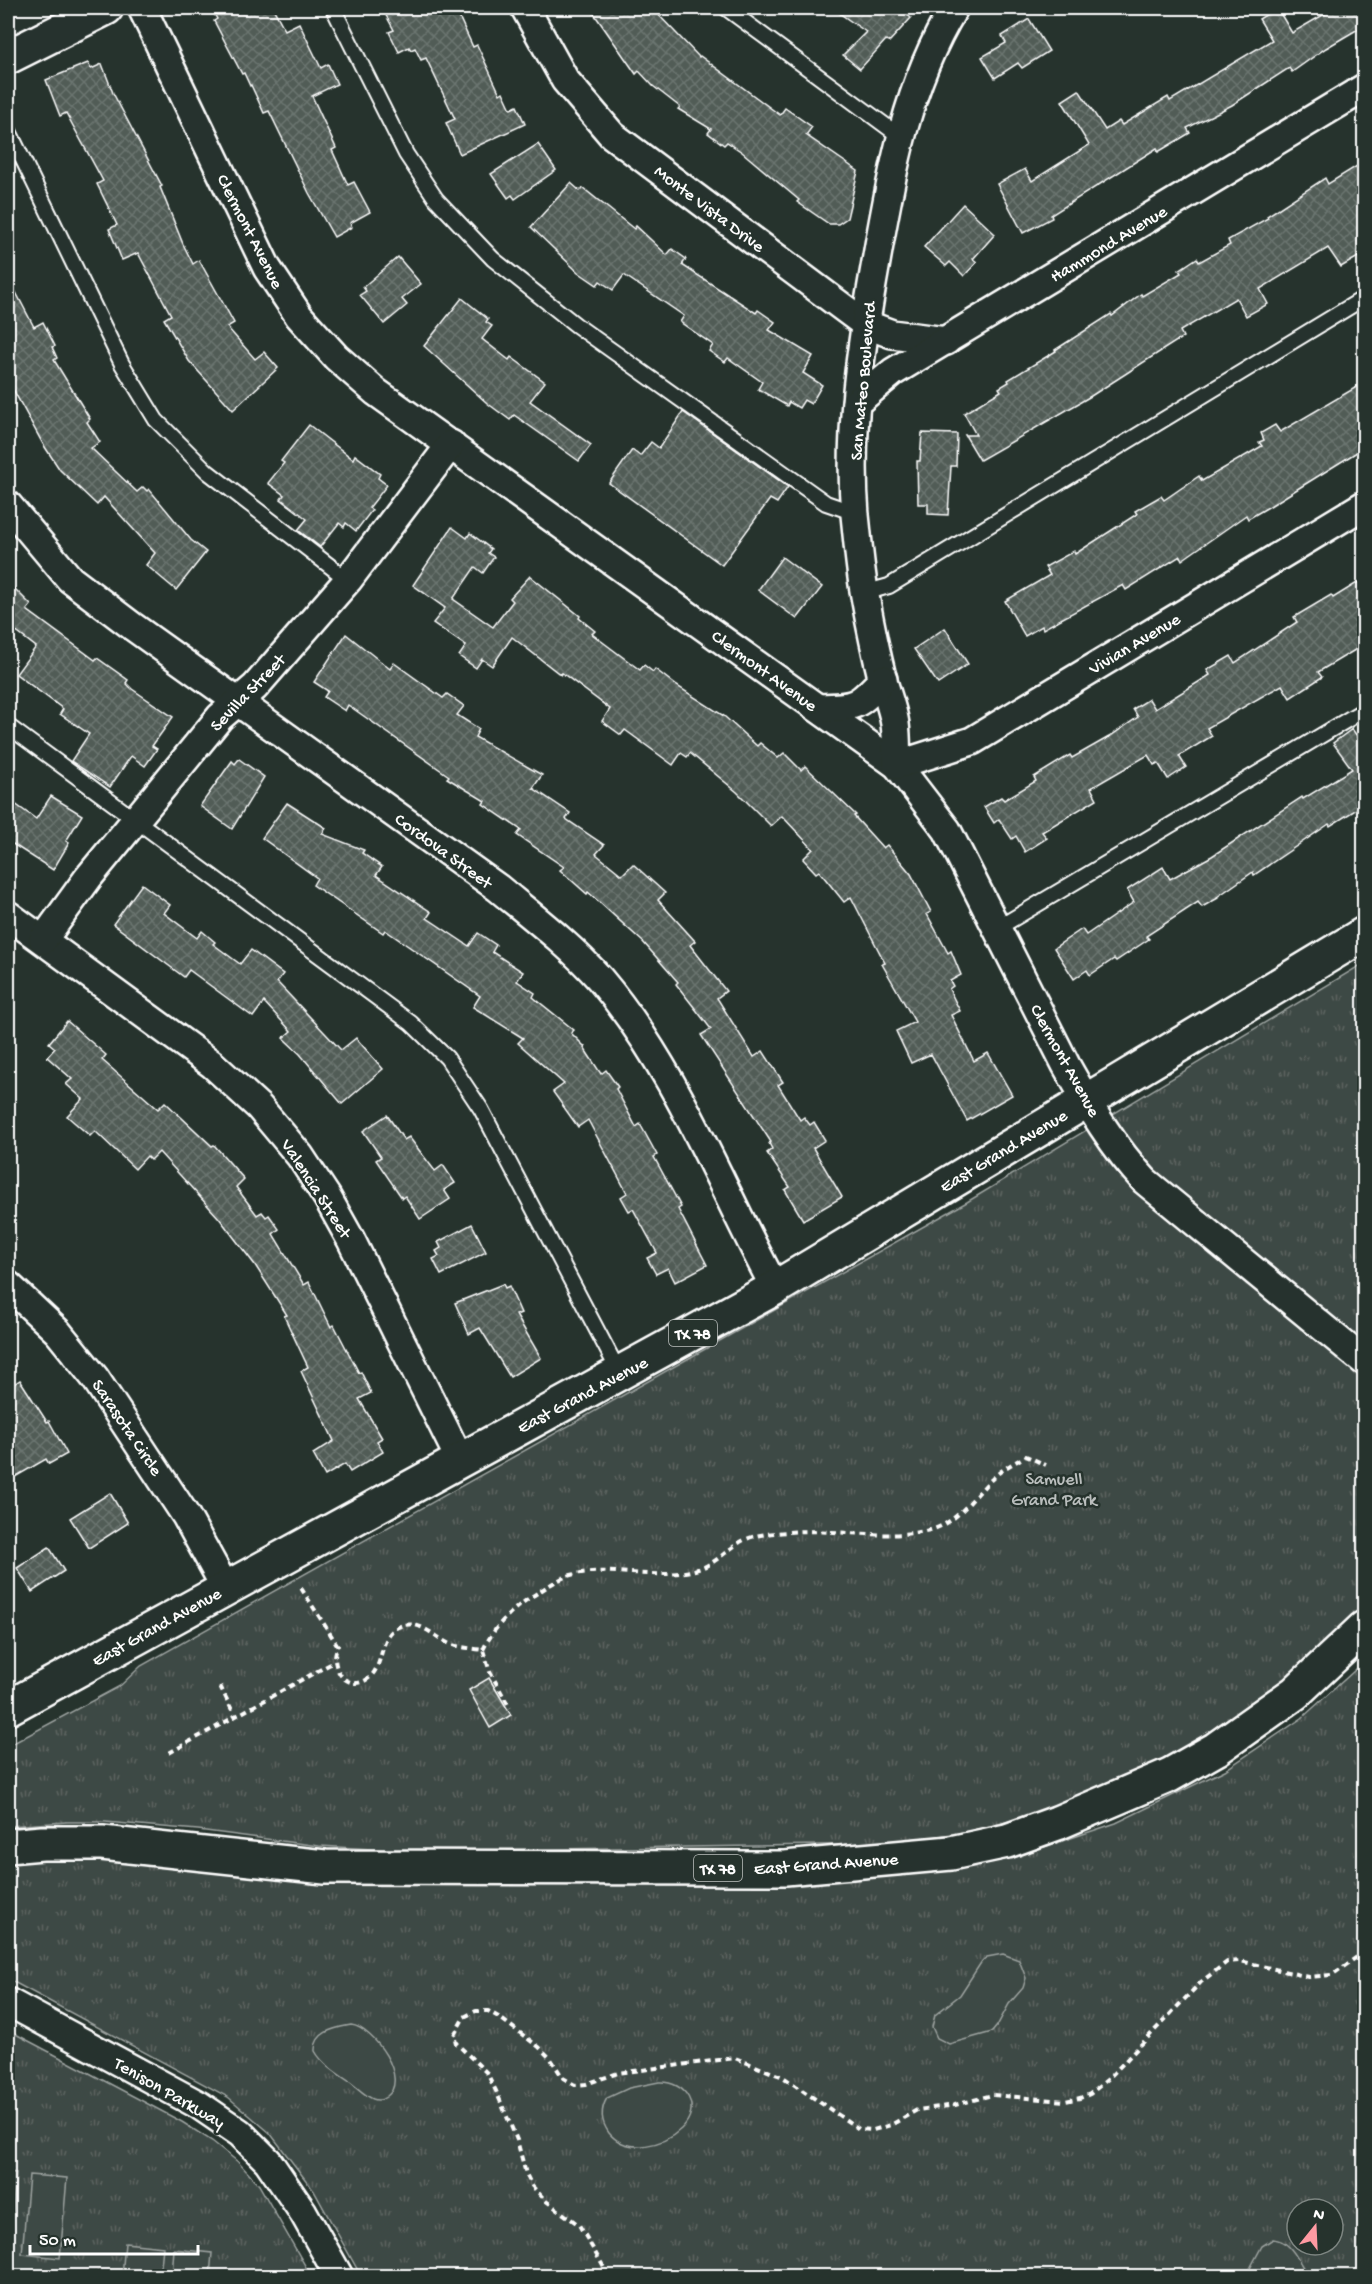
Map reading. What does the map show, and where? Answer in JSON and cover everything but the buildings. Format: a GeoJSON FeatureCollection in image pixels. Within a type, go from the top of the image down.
{"type":"FeatureCollection","features":[{"type":"Feature","properties":{"kind":"main road"},"geometry":{"type":"LineString","coordinates":[[8,57],[106,8]]}},
{"type":"Feature","properties":{"kind":"main road","name":"East Grand Avenue"},"geometry":{"type":"LineString","coordinates":[[8,1708],[225,1587],[775,1288],[1365,934]]}},
{"type":"Feature","properties":{"kind":"main road","name":"East Grand Avenue"},"geometry":{"type":"LineString","coordinates":[[8,1846],[42,1843],[102,1843],[326,1867],[785,1869],[951,1853],[1007,1840],[1057,1823],[1125,1796],[1179,1770],[1216,1749],[1295,1693],[1365,1628]]}},
{"type":"Feature","properties":{"kind":"street","name":"Clermont Avenue"},"geometry":{"type":"LineString","coordinates":[[142,8],[267,268],[299,316],[336,357],[376,392],[897,765],[947,830],[1086,1100],[1130,1165],[1145,1181],[1365,1361]]}},
{"type":"Feature","properties":{"kind":"street","name":"Monte Vista Drive"},"geometry":{"type":"LineString","coordinates":[[525,8],[565,80],[612,135],[865,324],[892,334],[946,341]]}},
{"type":"Feature","properties":{"kind":"street","name":"San Mateo Boulevard"},"geometry":{"type":"LineString","coordinates":[[897,765],[895,723],[864,593],[855,513],[853,461],[856,403],[865,324],[884,214],[901,137],[915,91],[939,31],[954,8]]}},
{"type":"Feature","properties":{"kind":"street","name":"Hammond Avenue"},"geometry":{"type":"LineString","coordinates":[[856,403],[893,372],[1365,88]]}},
{"type":"Feature","properties":{"kind":"street","name":"Sevilla Street"},"geometry":{"type":"LineString","coordinates":[[43,940],[88,878],[220,717],[255,687],[348,580],[451,444]]}},
{"type":"Feature","properties":{"kind":"street","name":"Cordova Street"},"geometry":{"type":"LineString","coordinates":[[8,505],[70,579],[132,626],[498,888],[549,929],[599,978],[644,1037],[677,1093],[775,1288]]}},
{"type":"Feature","properties":{"kind":"street","name":"Vivian Avenue"},"geometry":{"type":"LineString","coordinates":[[897,765],[972,741],[1365,505]]}},
{"type":"Feature","properties":{"kind":"street"},"geometry":{"type":"LineString","coordinates":[[818,708],[844,708],[862,701],[883,679]]}},
{"type":"Feature","properties":{"kind":"street","name":"Valencia Street"},"geometry":{"type":"LineString","coordinates":[[8,915],[212,1064],[259,1107],[300,1156],[327,1197],[351,1240],[460,1460]]}},
{"type":"Feature","properties":{"kind":"street","name":"Sarasota Circle"},"geometry":{"type":"LineString","coordinates":[[8,1285],[58,1332],[95,1378],[128,1424],[186,1516],[225,1587]]}},
{"type":"Feature","properties":{"kind":"street","name":"Tenison Parkway"},"geometry":{"type":"LineString","coordinates":[[8,2002],[199,2104],[240,2133],[268,2161],[303,2211],[339,2277]]}},
{"type":"Feature","properties":{"kind":"lane"},"geometry":{"type":"LineString","coordinates":[[333,8],[406,154],[436,199],[493,260],[576,325],[825,502],[855,513]]}},
{"type":"Feature","properties":{"kind":"lane"},"geometry":{"type":"LineString","coordinates":[[726,8],[901,137]]}},
{"type":"Feature","properties":{"kind":"lane"},"geometry":{"type":"LineString","coordinates":[[8,129],[122,364],[156,420],[208,471],[348,580]]}},
{"type":"Feature","properties":{"kind":"lane"},"geometry":{"type":"LineString","coordinates":[[864,593],[888,586],[1365,298]]}},
{"type":"Feature","properties":{"kind":"lane"},"geometry":{"type":"LineString","coordinates":[[996,928],[1365,710]]}},
{"type":"Feature","properties":{"kind":"lane"},"geometry":{"type":"LineString","coordinates":[[8,726],[411,1023],[447,1058],[480,1109],[620,1374]]}},
{"type":"Feature","properties":{"kind":"path"},"geometry":{"type":"LineString","coordinates":[[510,1708],[490,1672],[483,1650],[499,1624],[509,1613],[551,1584],[570,1575],[596,1572],[637,1575],[685,1572],[708,1565],[746,1539],[772,1533],[813,1531],[891,1535],[931,1530],[956,1516],[990,1481],[1026,1456],[1046,1465]]}},
{"type":"Feature","properties":{"kind":"path"},"geometry":{"type":"LineString","coordinates":[[301,1588],[338,1646],[334,1662],[340,1675],[356,1683],[364,1682],[375,1672],[389,1634],[404,1625],[421,1627],[450,1644],[483,1650]]}},
{"type":"Feature","properties":{"kind":"path"},"geometry":{"type":"LineString","coordinates":[[169,1753],[334,1662]]}},
{"type":"Feature","properties":{"kind":"path"},"geometry":{"type":"LineString","coordinates":[[220,1686],[235,1716]]}},
{"type":"Feature","properties":{"kind":"path"},"geometry":{"type":"LineString","coordinates":[[609,2277],[579,2225],[546,2201],[529,2180],[517,2140],[487,2073],[456,2043],[454,2035],[464,2017],[476,2011],[488,2011],[500,2018],[539,2047],[563,2078],[576,2085],[618,2073],[735,2058],[783,2077],[859,2129],[873,2130],[891,2125],[917,2110],[955,2105],[992,2095],[1065,2101],[1080,2098],[1090,2094],[1108,2079],[1202,1982],[1227,1962],[1240,1961],[1309,1977],[1332,1975],[1365,1952]]}},
{"type":"Feature","properties":{"kind":"path"},"geometry":{"type":"LineString","coordinates":[[1028,2277],[1040,2274],[1100,2277]]}},
{"type":"Feature","properties":{"kind":"path"},"geometry":{"type":"LineString","coordinates":[[981,2276],[998,2277]]}},
{"type":"Feature","properties":{"kind":"green space","name":"Samuell Grand Park"},"geometry":{"type":"Polygon","coordinates":[[[1364,963],[1364,1615],[1347,1634],[1198,1744],[1080,1800],[970,1831],[889,1844],[408,1851],[319,1846],[198,1830],[105,1822],[8,1826],[8,1746],[120,1686],[141,1666],[967,1202],[1364,963]]]}},
{"type":"Feature","properties":{"kind":"green space"},"geometry":{"type":"Polygon","coordinates":[[[1364,1662],[1364,2276],[361,2276],[314,2191],[270,2133],[228,2097],[8,1979],[8,1863],[83,1857],[382,1884],[554,1884],[896,1876],[1008,1859],[1116,1823],[1225,1770],[1302,1718],[1364,1662]]]}},
{"type":"Feature","properties":{"kind":"green space"},"geometry":{"type":"Polygon","coordinates":[[[1003,1954],[1019,1960],[1026,1978],[1023,1988],[1009,2004],[997,2026],[992,2032],[949,2044],[937,2038],[932,2027],[935,2015],[960,1995],[982,1961],[987,1957],[1003,1954]]]}},
{"type":"Feature","properties":{"kind":"green space"},"geometry":{"type":"Polygon","coordinates":[[[351,2025],[360,2028],[378,2044],[392,2067],[393,2089],[383,2099],[375,2100],[367,2096],[335,2072],[315,2051],[318,2039],[322,2035],[333,2029],[351,2025]]]}},
{"type":"Feature","properties":{"kind":"green space"},"geometry":{"type":"Polygon","coordinates":[[[8,2030],[182,2122],[212,2141],[238,2162],[259,2185],[311,2276],[8,2276],[8,2030]]]}},
{"type":"Feature","properties":{"kind":"green space"},"geometry":{"type":"Polygon","coordinates":[[[659,2082],[669,2083],[684,2091],[691,2105],[691,2113],[687,2121],[673,2135],[655,2144],[635,2146],[617,2140],[604,2125],[602,2111],[607,2098],[629,2088],[659,2082]]]}},
{"type":"Feature","properties":{"kind":"green space"},"geometry":{"type":"Polygon","coordinates":[[[8,2172],[16,2173],[10,2252],[8,2252],[8,2172]]]}},
{"type":"Feature","properties":{"kind":"green space"},"geometry":{"type":"Polygon","coordinates":[[[29,2175],[67,2178],[60,2258],[22,2254],[29,2175]]]}},
{"type":"Feature","properties":{"kind":"green space"},"geometry":{"type":"Polygon","coordinates":[[[1273,2239],[1285,2244],[1285,2257],[1297,2257],[1309,2276],[1246,2276],[1262,2246],[1273,2239]]]}},
{"type":"Feature","properties":{"kind":"green space"},"geometry":{"type":"Polygon","coordinates":[[[125,2243],[163,2247],[160,2276],[122,2276],[125,2243]]]}},
{"type":"Feature","properties":{"kind":"green space"},"geometry":{"type":"Polygon","coordinates":[[[174,2249],[212,2253],[210,2276],[172,2276],[174,2249]]]}}]}
